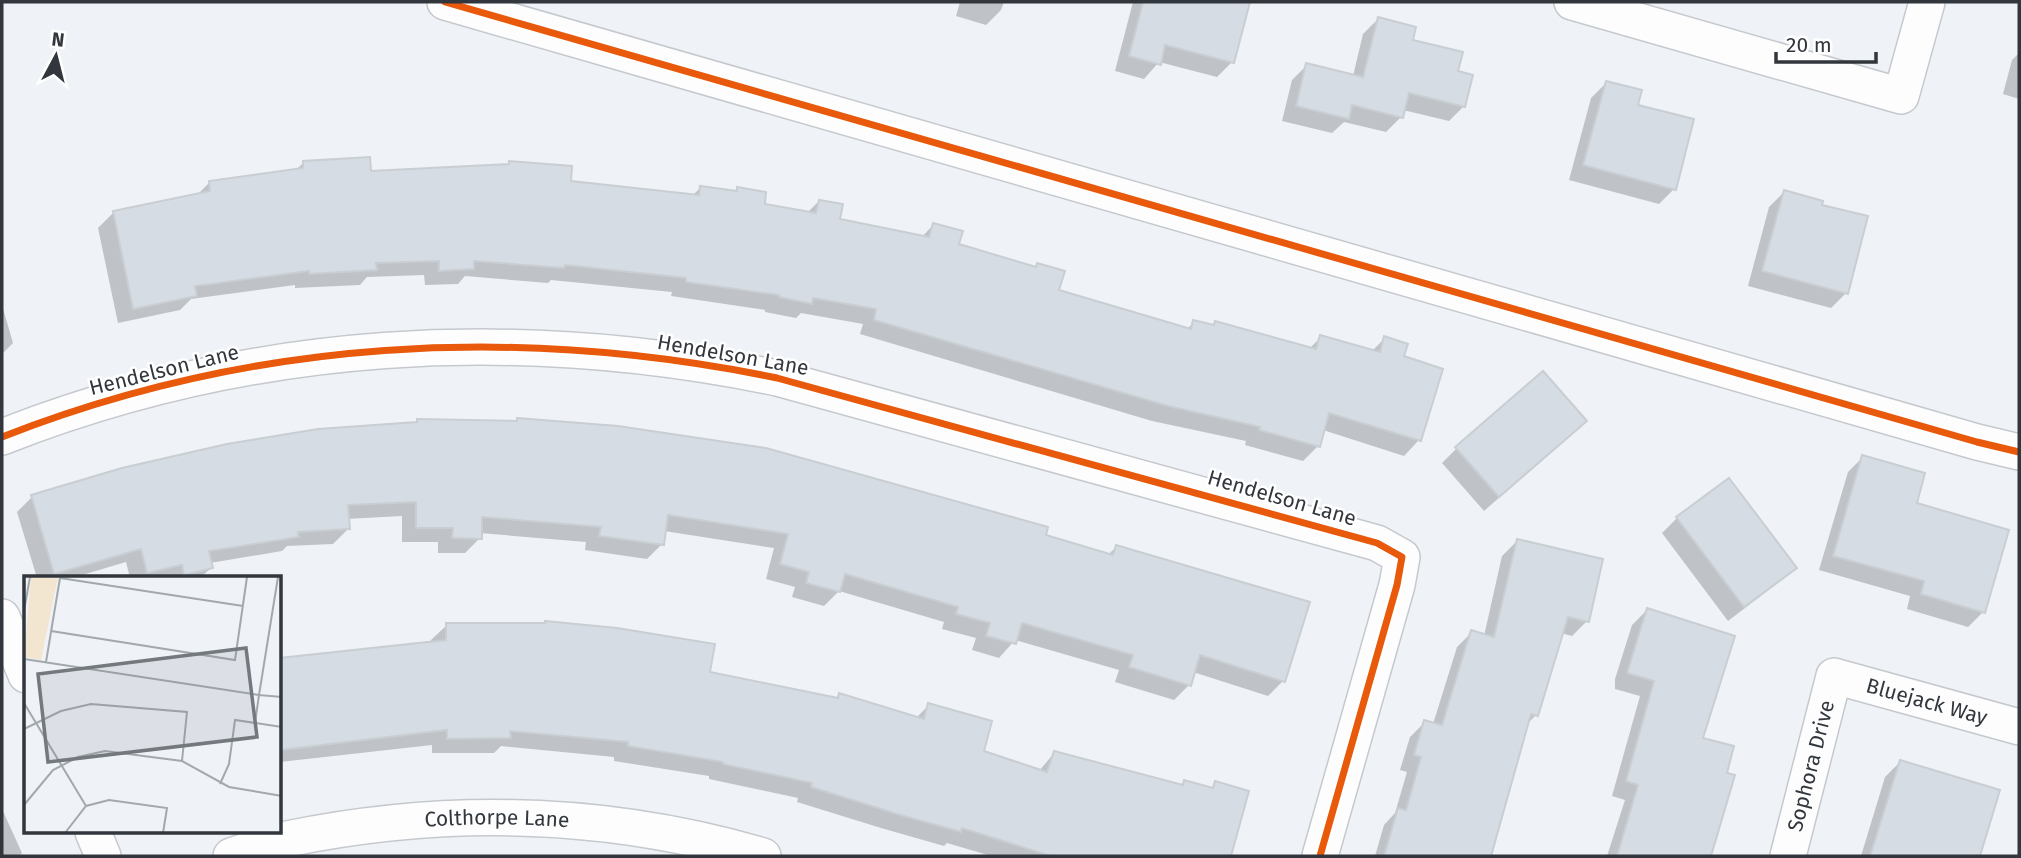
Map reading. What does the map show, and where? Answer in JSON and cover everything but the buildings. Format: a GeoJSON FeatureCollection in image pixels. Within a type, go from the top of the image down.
{"type":"FeatureCollection","features":[{"type":"Feature","properties":{"kind":"street"},"geometry":{"type":"LineString","coordinates":[[444,2],[2019,453]]}},
{"type":"Feature","properties":{"kind":"street"},"geometry":{"type":"LineString","coordinates":[[1572,2],[1901,96],[1927,2]]}},
{"type":"Feature","properties":{"kind":"street","name":"Hendelson Lane"},"geometry":{"type":"LineString","coordinates":[[2,437],[62,413],[178,381],[329,355],[406,348],[479,346],[622,354],[702,362],[777,378],[1377,543],[1402,557],[1397,585],[1320,856]]}},
{"type":"Feature","properties":{"kind":"street"},"geometry":{"type":"LineString","coordinates":[[2,617],[24,670]]}},
{"type":"Feature","properties":{"kind":"street","name":"Bluejack Way"},"geometry":{"type":"LineString","coordinates":[[1834,676],[2017,719]]}},
{"type":"Feature","properties":{"kind":"street","name":"Sophora Drive"},"geometry":{"type":"LineString","coordinates":[[1788,856],[1834,676]]}},
{"type":"Feature","properties":{"kind":"street","name":"Colthorpe Lane"},"geometry":{"type":"LineString","coordinates":[[231,856],[285,839],[431,819],[493,816],[621,824],[676,833],[763,856]]}},
{"type":"Feature","properties":{"kind":"street"},"geometry":{"type":"LineString","coordinates":[[94,834],[103,856]]}},
{"type":"Feature","properties":{"kind":"cycle path"},"geometry":{"type":"LineString","coordinates":[[445,2],[2019,452]]}},
{"type":"Feature","properties":{"kind":"cycle path"},"geometry":{"type":"LineString","coordinates":[[2,437],[96,404],[192,379],[288,361],[385,350],[482,347],[580,351],[678,361],[777,378],[1377,543],[1402,557],[1397,585],[1320,856]]}}]}
